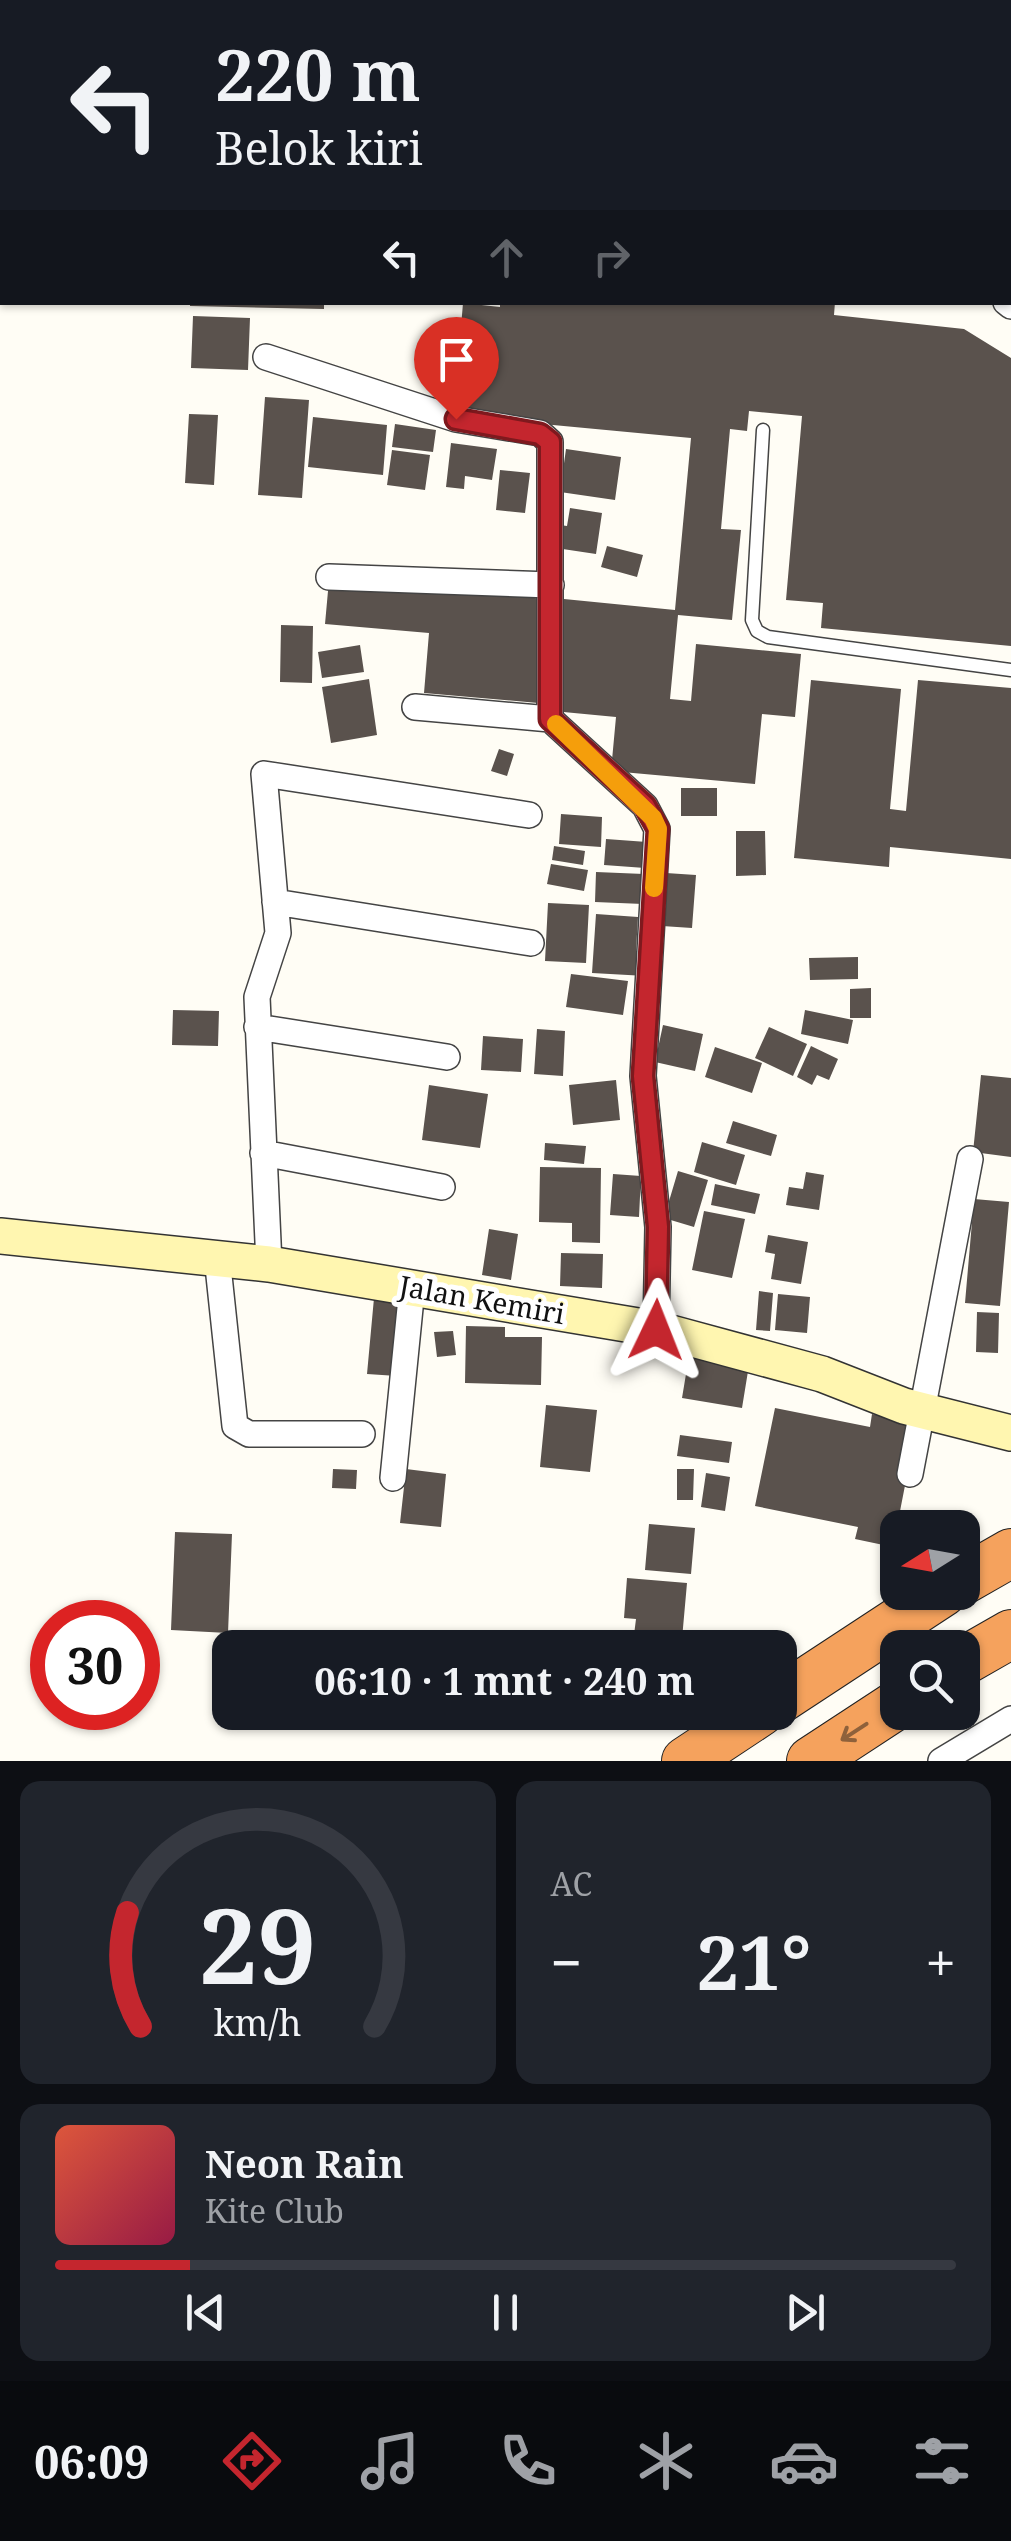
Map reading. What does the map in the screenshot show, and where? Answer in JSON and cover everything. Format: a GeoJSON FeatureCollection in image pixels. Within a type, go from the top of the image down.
{"type":"FeatureCollection","features":[{"type":"Feature","properties":{"kind":"highway"},"geometry":{"type":"LineString","coordinates":[[980,1571],[1011,1553]]}},
{"type":"Feature","properties":{"kind":"highway"},"geometry":{"type":"LineString","coordinates":[[797,1688],[916,1610]]}},
{"type":"Feature","properties":{"kind":"highway"},"geometry":{"type":"LineString","coordinates":[[980,1652],[1011,1634]]}},
{"type":"Feature","properties":{"kind":"highway"},"geometry":{"type":"LineString","coordinates":[[810,1761],[880,1716]]}},
{"type":"Feature","properties":{"kind":"highway"},"geometry":{"type":"LineString","coordinates":[[686,1761],[733,1730]]}},
{"type":"Feature","properties":{"kind":"street"},"geometry":{"type":"LineString","coordinates":[[266,357],[456,419],[546,436],[551,452],[550,719]]}},
{"type":"Feature","properties":{"kind":"street"},"geometry":{"type":"LineString","coordinates":[[329,577],[550,585]]}},
{"type":"Feature","properties":{"kind":"street"},"geometry":{"type":"LineString","coordinates":[[415,708],[550,719],[645,806],[658,829],[643,1076],[658,1227],[656,1330]]}},
{"type":"Feature","properties":{"kind":"street"},"geometry":{"type":"LineString","coordinates":[[269,1264],[256,997],[278,933],[264,774],[530,816]]}},
{"type":"Feature","properties":{"kind":"street"},"geometry":{"type":"LineString","coordinates":[[276,902],[531,943]]}},
{"type":"Feature","properties":{"kind":"street"},"geometry":{"type":"LineString","coordinates":[[257,1026],[447,1057]]}},
{"type":"Feature","properties":{"kind":"street"},"geometry":{"type":"LineString","coordinates":[[263,1153],[442,1187]]}},
{"type":"Feature","properties":{"kind":"street"},"geometry":{"type":"LineString","coordinates":[[910,1474],[970,1159]]}},
{"type":"Feature","properties":{"kind":"street","name":"Jalan Kemiri"},"geometry":{"type":"LineString","coordinates":[[0,1236],[269,1264],[656,1330],[822,1374],[922,1411],[1011,1433]]}},
{"type":"Feature","properties":{"kind":"street"},"geometry":{"type":"LineString","coordinates":[[216,1257],[235,1426],[248,1434],[362,1434]]}},
{"type":"Feature","properties":{"kind":"street"},"geometry":{"type":"LineString","coordinates":[[393,1478],[412,1288]]}},
{"type":"Feature","properties":{"kind":"street"},"geometry":{"type":"LineString","coordinates":[[941,1761],[1011,1719]]}},
{"type":"Feature","properties":{"kind":"lane"},"geometry":{"type":"LineString","coordinates":[[762,430],[752,620],[757,630],[768,637],[1011,670]]}},
{"type":"Feature","properties":{"kind":"building"},"geometry":{"type":"Polygon","coordinates":[[[324,305],[324,309],[190,306],[324,305]]]}},
{"type":"Feature","properties":{"kind":"building"},"geometry":{"type":"Polygon","coordinates":[[[463,305],[835,305],[834,315],[964,329],[1011,358],[1011,646],[821,628],[823,603],[786,600],[802,416],[749,411],[747,431],[730,429],[721,529],[741,530],[732,620],[678,615],[670,699],[691,701],[696,644],[801,654],[795,717],[762,714],[755,784],[611,771],[616,717],[553,711],[564,599],[675,610],[691,438],[458,416],[463,305]]]}},
{"type":"Feature","properties":{"kind":"building"},"geometry":{"type":"Polygon","coordinates":[[[193,316],[250,318],[248,370],[191,368],[193,316]]]}},
{"type":"Feature","properties":{"kind":"building"},"geometry":{"type":"Polygon","coordinates":[[[265,397],[309,400],[302,498],[258,495],[265,397]]]}},
{"type":"Feature","properties":{"kind":"building"},"geometry":{"type":"Polygon","coordinates":[[[189,414],[218,415],[214,485],[185,483],[189,414]]]}},
{"type":"Feature","properties":{"kind":"building"},"geometry":{"type":"Polygon","coordinates":[[[313,417],[387,425],[383,475],[308,467],[313,417]]]}},
{"type":"Feature","properties":{"kind":"building"},"geometry":{"type":"Polygon","coordinates":[[[395,424],[436,430],[433,452],[392,447],[395,424]]]}},
{"type":"Feature","properties":{"kind":"building"},"geometry":{"type":"Polygon","coordinates":[[[451,443],[497,449],[492,480],[465,476],[464,489],[446,487],[451,443]]]}},
{"type":"Feature","properties":{"kind":"building"},"geometry":{"type":"Polygon","coordinates":[[[566,449],[621,457],[615,500],[560,492],[566,449]]]}},
{"type":"Feature","properties":{"kind":"building"},"geometry":{"type":"Polygon","coordinates":[[[392,450],[430,455],[425,490],[387,485],[392,450]]]}},
{"type":"Feature","properties":{"kind":"building"},"geometry":{"type":"Polygon","coordinates":[[[500,470],[530,473],[525,513],[496,510],[500,470]]]}},
{"type":"Feature","properties":{"kind":"building"},"geometry":{"type":"Polygon","coordinates":[[[570,508],[602,513],[596,554],[556,548],[560,525],[567,526],[570,508]]]}},
{"type":"Feature","properties":{"kind":"building"},"geometry":{"type":"Polygon","coordinates":[[[607,546],[643,555],[637,577],[601,567],[607,546]]]}},
{"type":"Feature","properties":{"kind":"building"},"geometry":{"type":"Polygon","coordinates":[[[329,580],[546,599],[538,703],[424,693],[429,633],[325,624],[329,580]]]}},
{"type":"Feature","properties":{"kind":"building"},"geometry":{"type":"Polygon","coordinates":[[[281,625],[313,626],[312,683],[280,682],[281,625]]]}},
{"type":"Feature","properties":{"kind":"building"},"geometry":{"type":"Polygon","coordinates":[[[360,645],[364,672],[322,678],[318,652],[360,645]]]}},
{"type":"Feature","properties":{"kind":"building"},"geometry":{"type":"Polygon","coordinates":[[[369,679],[377,735],[331,743],[322,687],[369,679]]]}},
{"type":"Feature","properties":{"kind":"building"},"geometry":{"type":"Polygon","coordinates":[[[811,680],[901,689],[890,809],[906,811],[918,680],[1011,688],[1011,859],[890,847],[889,867],[794,858],[811,680]]]}},
{"type":"Feature","properties":{"kind":"building"},"geometry":{"type":"Polygon","coordinates":[[[499,749],[514,754],[507,776],[491,771],[499,749]]]}},
{"type":"Feature","properties":{"kind":"building"},"geometry":{"type":"Polygon","coordinates":[[[681,788],[717,788],[717,816],[681,816],[681,788]]]}},
{"type":"Feature","properties":{"kind":"building"},"geometry":{"type":"Polygon","coordinates":[[[561,814],[602,817],[601,847],[559,844],[561,814]]]}},
{"type":"Feature","properties":{"kind":"building"},"geometry":{"type":"Polygon","coordinates":[[[736,831],[765,831],[766,875],[736,876],[736,831]]]}},
{"type":"Feature","properties":{"kind":"building"},"geometry":{"type":"Polygon","coordinates":[[[606,839],[647,842],[645,868],[604,865],[606,839]]]}},
{"type":"Feature","properties":{"kind":"building"},"geometry":{"type":"Polygon","coordinates":[[[554,846],[585,851],[583,865],[552,860],[554,846]]]}},
{"type":"Feature","properties":{"kind":"building"},"geometry":{"type":"Polygon","coordinates":[[[551,864],[588,870],[584,891],[547,884],[551,864]]]}},
{"type":"Feature","properties":{"kind":"building"},"geometry":{"type":"Polygon","coordinates":[[[596,872],[644,874],[643,904],[595,902],[596,872]]]}},
{"type":"Feature","properties":{"kind":"building"},"geometry":{"type":"Polygon","coordinates":[[[666,873],[696,875],[692,928],[662,926],[666,873]]]}},
{"type":"Feature","properties":{"kind":"building"},"geometry":{"type":"Polygon","coordinates":[[[548,903],[589,905],[586,963],[545,961],[548,903]]]}},
{"type":"Feature","properties":{"kind":"building"},"geometry":{"type":"Polygon","coordinates":[[[596,914],[638,917],[636,951],[647,952],[646,976],[592,973],[596,914]]]}},
{"type":"Feature","properties":{"kind":"building"},"geometry":{"type":"Polygon","coordinates":[[[858,957],[858,979],[810,980],[809,958],[858,957]]]}},
{"type":"Feature","properties":{"kind":"building"},"geometry":{"type":"Polygon","coordinates":[[[571,974],[628,981],[623,1015],[566,1007],[571,974]]]}},
{"type":"Feature","properties":{"kind":"building"},"geometry":{"type":"Polygon","coordinates":[[[871,988],[871,1018],[850,1018],[850,989],[871,988]]]}},
{"type":"Feature","properties":{"kind":"building"},"geometry":{"type":"Polygon","coordinates":[[[173,1010],[219,1011],[218,1046],[172,1045],[173,1010]]]}},
{"type":"Feature","properties":{"kind":"building"},"geometry":{"type":"Polygon","coordinates":[[[805,1010],[853,1020],[848,1044],[801,1034],[805,1010]]]}},
{"type":"Feature","properties":{"kind":"building"},"geometry":{"type":"Polygon","coordinates":[[[663,1025],[703,1034],[695,1071],[655,1062],[663,1025]]]}},
{"type":"Feature","properties":{"kind":"building"},"geometry":{"type":"Polygon","coordinates":[[[769,1027],[807,1044],[793,1076],[755,1058],[769,1027]]]}},
{"type":"Feature","properties":{"kind":"building"},"geometry":{"type":"Polygon","coordinates":[[[537,1029],[565,1031],[563,1076],[534,1074],[537,1029]]]}},
{"type":"Feature","properties":{"kind":"building"},"geometry":{"type":"Polygon","coordinates":[[[483,1036],[523,1039],[521,1072],[481,1070],[483,1036]]]}},
{"type":"Feature","properties":{"kind":"building"},"geometry":{"type":"Polygon","coordinates":[[[811,1046],[838,1059],[829,1080],[817,1075],[812,1085],[797,1077],[811,1046]]]}},
{"type":"Feature","properties":{"kind":"building"},"geometry":{"type":"Polygon","coordinates":[[[715,1047],[762,1063],[752,1093],[705,1077],[715,1047]]]}},
{"type":"Feature","properties":{"kind":"building"},"geometry":{"type":"Polygon","coordinates":[[[981,1075],[1011,1078],[1011,1157],[973,1152],[981,1075]]]}},
{"type":"Feature","properties":{"kind":"building"},"geometry":{"type":"Polygon","coordinates":[[[616,1080],[620,1120],[573,1125],[569,1085],[616,1080]]]}},
{"type":"Feature","properties":{"kind":"building"},"geometry":{"type":"Polygon","coordinates":[[[429,1085],[488,1094],[480,1148],[422,1140],[429,1085]]]}},
{"type":"Feature","properties":{"kind":"building"},"geometry":{"type":"Polygon","coordinates":[[[733,1121],[777,1135],[771,1156],[726,1143],[733,1121]]]}},
{"type":"Feature","properties":{"kind":"building"},"geometry":{"type":"Polygon","coordinates":[[[702,1142],[745,1155],[736,1185],[694,1172],[702,1142]]]}},
{"type":"Feature","properties":{"kind":"building"},"geometry":{"type":"Polygon","coordinates":[[[545,1143],[586,1146],[584,1164],[544,1160],[545,1143]]]}},
{"type":"Feature","properties":{"kind":"building"},"geometry":{"type":"Polygon","coordinates":[[[540,1167],[601,1168],[600,1243],[572,1242],[572,1223],[539,1222],[540,1167]]]}},
{"type":"Feature","properties":{"kind":"building"},"geometry":{"type":"Polygon","coordinates":[[[678,1171],[708,1180],[694,1227],[664,1218],[678,1171]]]}},
{"type":"Feature","properties":{"kind":"building"},"geometry":{"type":"Polygon","coordinates":[[[806,1172],[824,1175],[819,1210],[786,1205],[789,1187],[803,1189],[806,1172]]]}},
{"type":"Feature","properties":{"kind":"building"},"geometry":{"type":"Polygon","coordinates":[[[613,1174],[641,1176],[639,1217],[610,1215],[613,1174]]]}},
{"type":"Feature","properties":{"kind":"building"},"geometry":{"type":"Polygon","coordinates":[[[715,1184],[760,1194],[755,1214],[711,1205],[715,1184]]]}},
{"type":"Feature","properties":{"kind":"building"},"geometry":{"type":"Polygon","coordinates":[[[974,1199],[1009,1202],[1000,1306],[965,1303],[974,1199]]]}},
{"type":"Feature","properties":{"kind":"building"},"geometry":{"type":"Polygon","coordinates":[[[704,1211],[745,1219],[732,1278],[692,1270],[704,1211]]]}},
{"type":"Feature","properties":{"kind":"building"},"geometry":{"type":"Polygon","coordinates":[[[489,1229],[518,1234],[511,1280],[482,1275],[489,1229]]]}},
{"type":"Feature","properties":{"kind":"building"},"geometry":{"type":"Polygon","coordinates":[[[768,1235],[808,1242],[801,1284],[771,1279],[775,1254],[765,1252],[768,1235]]]}},
{"type":"Feature","properties":{"kind":"building"},"geometry":{"type":"Polygon","coordinates":[[[561,1253],[603,1254],[602,1288],[560,1286],[561,1253]]]}},
{"type":"Feature","properties":{"kind":"building"},"geometry":{"type":"Polygon","coordinates":[[[759,1291],[773,1293],[770,1331],[756,1330],[759,1291]]]}},
{"type":"Feature","properties":{"kind":"building"},"geometry":{"type":"Polygon","coordinates":[[[778,1294],[810,1297],[807,1333],[775,1330],[778,1294]]]}},
{"type":"Feature","properties":{"kind":"building"},"geometry":{"type":"Polygon","coordinates":[[[374,1298],[404,1301],[397,1376],[367,1374],[374,1298]]]}},
{"type":"Feature","properties":{"kind":"building"},"geometry":{"type":"Polygon","coordinates":[[[977,1312],[999,1313],[998,1353],[976,1352],[977,1312]]]}},
{"type":"Feature","properties":{"kind":"building"},"geometry":{"type":"Polygon","coordinates":[[[466,1326],[505,1327],[505,1337],[542,1337],[541,1385],[465,1383],[466,1326]]]}},
{"type":"Feature","properties":{"kind":"building"},"geometry":{"type":"Polygon","coordinates":[[[453,1331],[456,1355],[437,1357],[434,1332],[453,1331]]]}},
{"type":"Feature","properties":{"kind":"building"},"geometry":{"type":"Polygon","coordinates":[[[689,1356],[749,1365],[742,1408],[682,1398],[689,1356]]]}},
{"type":"Feature","properties":{"kind":"building"},"geometry":{"type":"Polygon","coordinates":[[[546,1405],[597,1410],[590,1472],[540,1467],[546,1405]]]}},
{"type":"Feature","properties":{"kind":"building"},"geometry":{"type":"Polygon","coordinates":[[[775,1408],[870,1427],[872,1414],[917,1424],[900,1510],[880,1510],[880,1544],[855,1539],[858,1527],[755,1506],[775,1408]]]}},
{"type":"Feature","properties":{"kind":"building"},"geometry":{"type":"Polygon","coordinates":[[[680,1435],[732,1442],[729,1463],[677,1456],[680,1435]]]}},
{"type":"Feature","properties":{"kind":"building"},"geometry":{"type":"Polygon","coordinates":[[[333,1469],[357,1470],[356,1489],[332,1488],[333,1469]]]}},
{"type":"Feature","properties":{"kind":"building"},"geometry":{"type":"Polygon","coordinates":[[[406,1469],[446,1474],[441,1527],[400,1523],[406,1469]]]}},
{"type":"Feature","properties":{"kind":"building"},"geometry":{"type":"Polygon","coordinates":[[[677,1469],[694,1469],[693,1500],[677,1500],[677,1469]]]}},
{"type":"Feature","properties":{"kind":"building"},"geometry":{"type":"Polygon","coordinates":[[[706,1473],[730,1477],[725,1511],[701,1507],[706,1473]]]}},
{"type":"Feature","properties":{"kind":"building"},"geometry":{"type":"Polygon","coordinates":[[[649,1524],[695,1528],[691,1574],[645,1570],[649,1524]]]}},
{"type":"Feature","properties":{"kind":"building"},"geometry":{"type":"Polygon","coordinates":[[[175,1532],[232,1534],[228,1630],[171,1630],[175,1532]]]}},
{"type":"Feature","properties":{"kind":"building"},"geometry":{"type":"Polygon","coordinates":[[[627,1578],[687,1583],[683,1630],[635,1630],[636,1619],[624,1618],[627,1578]]]}},
{"type":"Feature","properties":{"kind":"slow traffic"},"geometry":{"type":"LineString","coordinates":[[556,724],[645,806],[653,818],[658,829],[654,888]]}},
{"type":"Feature","properties":{"kind":"route"},"geometry":{"type":"LineString","coordinates":[[456,419],[540,434],[550,442],[550,719],[645,806],[658,829],[643,1076],[658,1227],[656,1330]]}}]}
